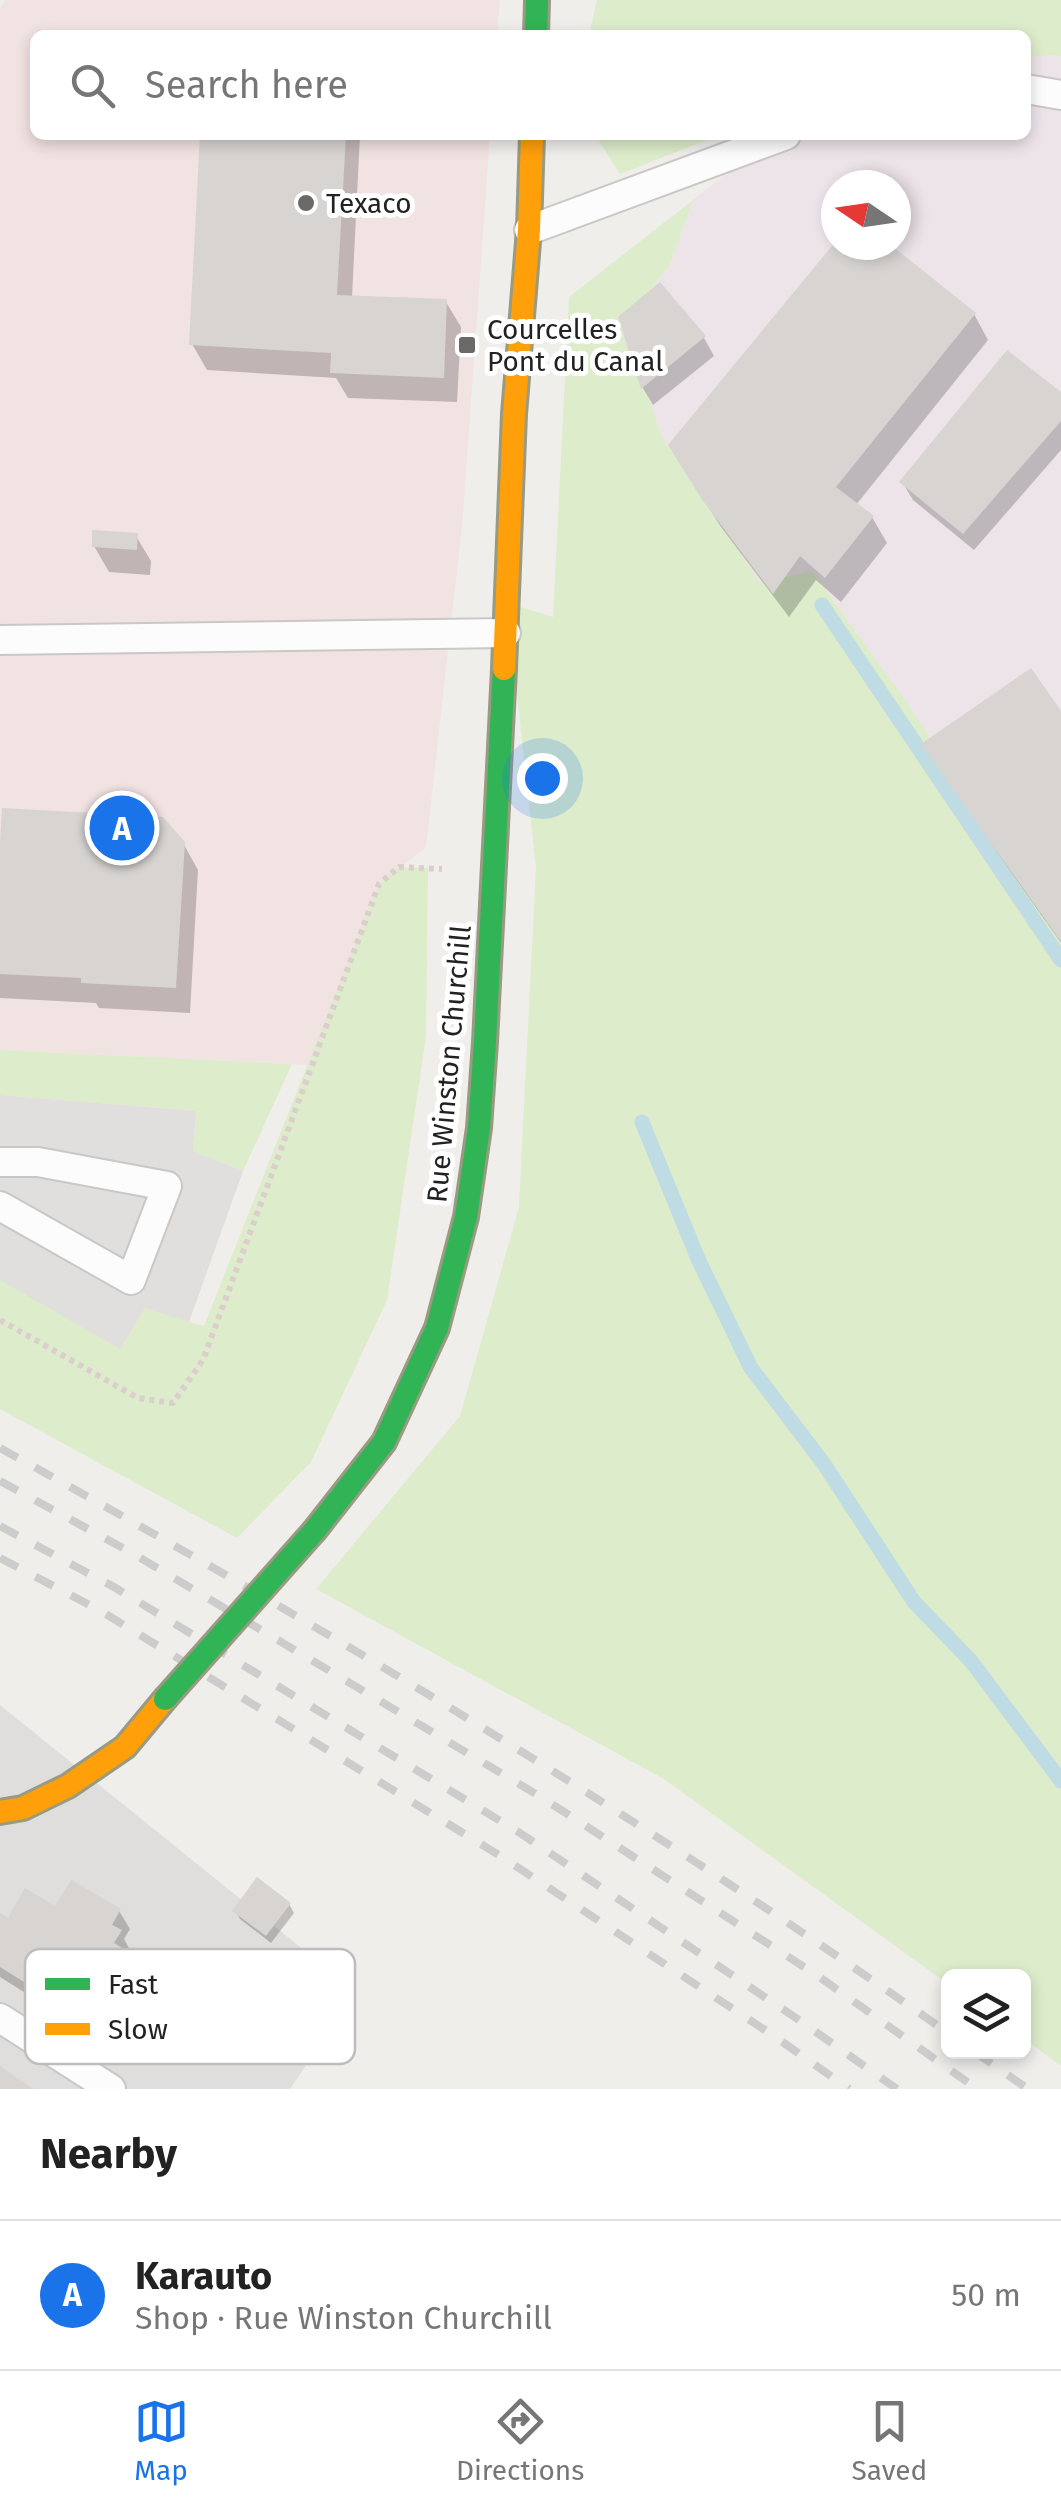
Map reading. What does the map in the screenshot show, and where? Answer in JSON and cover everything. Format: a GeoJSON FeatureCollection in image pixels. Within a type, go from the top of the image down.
{"type":"FeatureCollection","features":[{"type":"Feature","properties":{"kind":"main road"},"geometry":{"type":"LineString","coordinates":[[536,30],[537,0]]}},
{"type":"Feature","properties":{"kind":"main road","name":"Rue Winston Churchill"},"geometry":{"type":"LineString","coordinates":[[0,1812],[23,1808],[68,1786],[125,1746],[315,1530],[384,1442],[437,1328],[466,1217],[479,1128],[514,414],[529,230],[532,140]]}},
{"type":"Feature","properties":{"kind":"lane"},"geometry":{"type":"LineString","coordinates":[[1031,90],[1061,95]]}},
{"type":"Feature","properties":{"kind":"lane"},"geometry":{"type":"LineString","coordinates":[[529,230],[772,140]]}},
{"type":"Feature","properties":{"kind":"lane"},"geometry":{"type":"LineString","coordinates":[[0,640],[506,634]]}},
{"type":"Feature","properties":{"kind":"lane"},"geometry":{"type":"LineString","coordinates":[[0,1162],[38,1162],[167,1186],[131,1280],[0,1206]]}},
{"type":"Feature","properties":{"kind":"lane"},"geometry":{"type":"LineString","coordinates":[[0,2018],[25,2034]]}},
{"type":"Feature","properties":{"kind":"lane"},"geometry":{"type":"LineString","coordinates":[[72,2064],[111,2089]]}},
{"type":"Feature","properties":{"kind":"path"},"geometry":{"type":"LineString","coordinates":[[0,1320],[138,1398],[173,1404],[202,1360],[379,884],[399,867],[494,870]]}},
{"type":"Feature","properties":{"kind":"shaded area"},"geometry":{"type":"Polygon","coordinates":[[[5,0],[500,0],[497,30],[30,30],[30,140],[490,140],[462,526],[426,847],[379,884],[311,1065],[0,1050],[0,8],[5,0]]]}},
{"type":"Feature","properties":{"kind":"shaded area"},"geometry":{"type":"Polygon","coordinates":[[[1031,57],[1061,57],[1061,935],[901,694],[812,571],[760,582],[662,437],[624,322],[670,265],[693,200],[769,140],[1031,140],[1031,57]]]}},
{"type":"Feature","properties":{"kind":"shaded area"},"geometry":{"type":"Polygon","coordinates":[[[0,1095],[196,1111],[193,1151],[243,1171],[189,1322],[145,1308],[120,1349],[0,1280],[0,1095]]]}},
{"type":"Feature","properties":{"kind":"shaded area"},"geometry":{"type":"Polygon","coordinates":[[[0,1705],[303,1949],[25,1949],[25,2064],[307,2064],[290,2089],[0,2089],[0,1705]]]}},
{"type":"Feature","properties":{"kind":"green space"},"geometry":{"type":"Polygon","coordinates":[[[597,0],[1061,0],[1061,57],[1031,57],[1031,30],[590,30],[597,0]]]}},
{"type":"Feature","properties":{"kind":"green space"},"geometry":{"type":"Polygon","coordinates":[[[598,140],[707,140],[620,174],[598,140]]]}},
{"type":"Feature","properties":{"kind":"green space"},"geometry":{"type":"Polygon","coordinates":[[[693,200],[670,265],[624,322],[662,437],[760,582],[812,571],[901,694],[1061,935],[1061,2066],[1031,2043],[1031,1969],[941,1969],[941,1979],[664,1779],[316,1589],[460,1416],[519,1207],[536,868],[507,603],[553,617],[569,297],[693,200]]]}},
{"type":"Feature","properties":{"kind":"green space"},"geometry":{"type":"Polygon","coordinates":[[[399,867],[428,868],[426,1036],[387,1300],[311,1462],[237,1538],[0,1409],[0,1278],[119,1348],[145,1308],[204,1326],[379,884],[399,867]]]}},
{"type":"Feature","properties":{"kind":"green space"},"geometry":{"type":"Polygon","coordinates":[[[0,1050],[292,1064],[243,1171],[193,1151],[196,1111],[0,1095],[0,1050]]]}},
{"type":"Feature","properties":{"kind":"building"},"geometry":{"type":"Polygon","coordinates":[[[200,140],[346,140],[337,295],[447,299],[444,378],[330,373],[331,353],[189,345],[200,140]]]}},
{"type":"Feature","properties":{"kind":"building"},"geometry":{"type":"Polygon","coordinates":[[[821,259],[910,260],[976,313],[836,487],[874,516],[825,578],[800,556],[773,594],[703,501],[668,445],[821,259]]]}},
{"type":"Feature","properties":{"kind":"building"},"geometry":{"type":"Polygon","coordinates":[[[660,282],[706,336],[641,389],[618,317],[660,282]]]}},
{"type":"Feature","properties":{"kind":"building"},"geometry":{"type":"Polygon","coordinates":[[[1007,350],[1061,392],[1061,421],[963,534],[899,482],[1007,350]]]}},
{"type":"Feature","properties":{"kind":"building"},"geometry":{"type":"Polygon","coordinates":[[[92,530],[138,533],[137,550],[92,547],[92,530]]]}},
{"type":"Feature","properties":{"kind":"building"},"geometry":{"type":"Polygon","coordinates":[[[1031,668],[1061,711],[1061,942],[921,744],[1031,668]]]}},
{"type":"Feature","properties":{"kind":"building"},"geometry":{"type":"Polygon","coordinates":[[[2,808],[163,817],[185,842],[176,988],[0,974],[2,808]]]}},
{"type":"Feature","properties":{"kind":"building"},"geometry":{"type":"Polygon","coordinates":[[[257,1877],[291,1903],[266,1936],[232,1911],[257,1877]]]}},
{"type":"Feature","properties":{"kind":"building"},"geometry":{"type":"Polygon","coordinates":[[[71,1880],[121,1909],[112,1925],[122,1930],[114,1943],[124,1949],[25,1949],[25,1983],[0,1967],[0,1913],[8,1918],[25,1888],[55,1906],[71,1880]]]}},
{"type":"Feature","properties":{"kind":"building"},"geometry":{"type":"Polygon","coordinates":[[[0,2066],[33,2089],[0,2089],[0,2066]]]}},
{"type":"Feature","properties":{"kind":"waterway"},"geometry":{"type":"LineString","coordinates":[[822,605],[1061,960]]}},
{"type":"Feature","properties":{"kind":"waterway"},"geometry":{"type":"LineString","coordinates":[[642,1122],[699,1261],[751,1368],[824,1464],[914,1602],[971,1661],[1061,1781]]}},
{"type":"Feature","properties":{"kind":"railway"},"geometry":{"type":"LineString","coordinates":[[0,1448],[243,1585],[482,1727],[718,1876],[941,2028]]}},
{"type":"Feature","properties":{"kind":"railway"},"geometry":{"type":"LineString","coordinates":[[0,1481],[132,1553],[541,1797],[818,1976],[977,2089]]}},
{"type":"Feature","properties":{"kind":"railway"},"geometry":{"type":"LineString","coordinates":[[0,1526],[114,1587],[517,1831],[897,2089]]}},
{"type":"Feature","properties":{"kind":"railway"},"geometry":{"type":"LineString","coordinates":[[0,1558],[101,1611],[502,1857],[849,2089]]}},
{"type":"Feature","properties":{"kind":"railway"},"geometry":{"type":"LineString","coordinates":[[985,2059],[1028,2089]]}},
{"type":"Feature","properties":{"kind":"traffic: fast"},"geometry":{"type":"LineString","coordinates":[[536,30],[537,0]]}},
{"type":"Feature","properties":{"kind":"traffic: fast"},"geometry":{"type":"LineString","coordinates":[[315,1530],[384,1442],[437,1328],[466,1217],[479,1128],[485,1042],[504,669]]}},
{"type":"Feature","properties":{"kind":"traffic: fast"},"geometry":{"type":"LineString","coordinates":[[165,1699],[315,1530]]}},
{"type":"Feature","properties":{"kind":"traffic: slow"},"geometry":{"type":"LineString","coordinates":[[504,669],[514,414],[529,230],[532,140]]}},
{"type":"Feature","properties":{"kind":"traffic: slow"},"geometry":{"type":"LineString","coordinates":[[0,1812],[23,1808],[68,1786],[125,1747],[165,1699]]}},
{"type":"Feature","properties":{"kind":"place","name":"Texaco"},"geometry":{"type":"Point","coordinates":[306,203]}},
{"type":"Feature","properties":{"kind":"place","name":"Courcelles Pont du Canal"},"geometry":{"type":"Point","coordinates":[467,345]}},
{"type":"Feature","properties":{"kind":"place","name":"Karauto"},"geometry":{"type":"Point","coordinates":[122,828]}}]}
